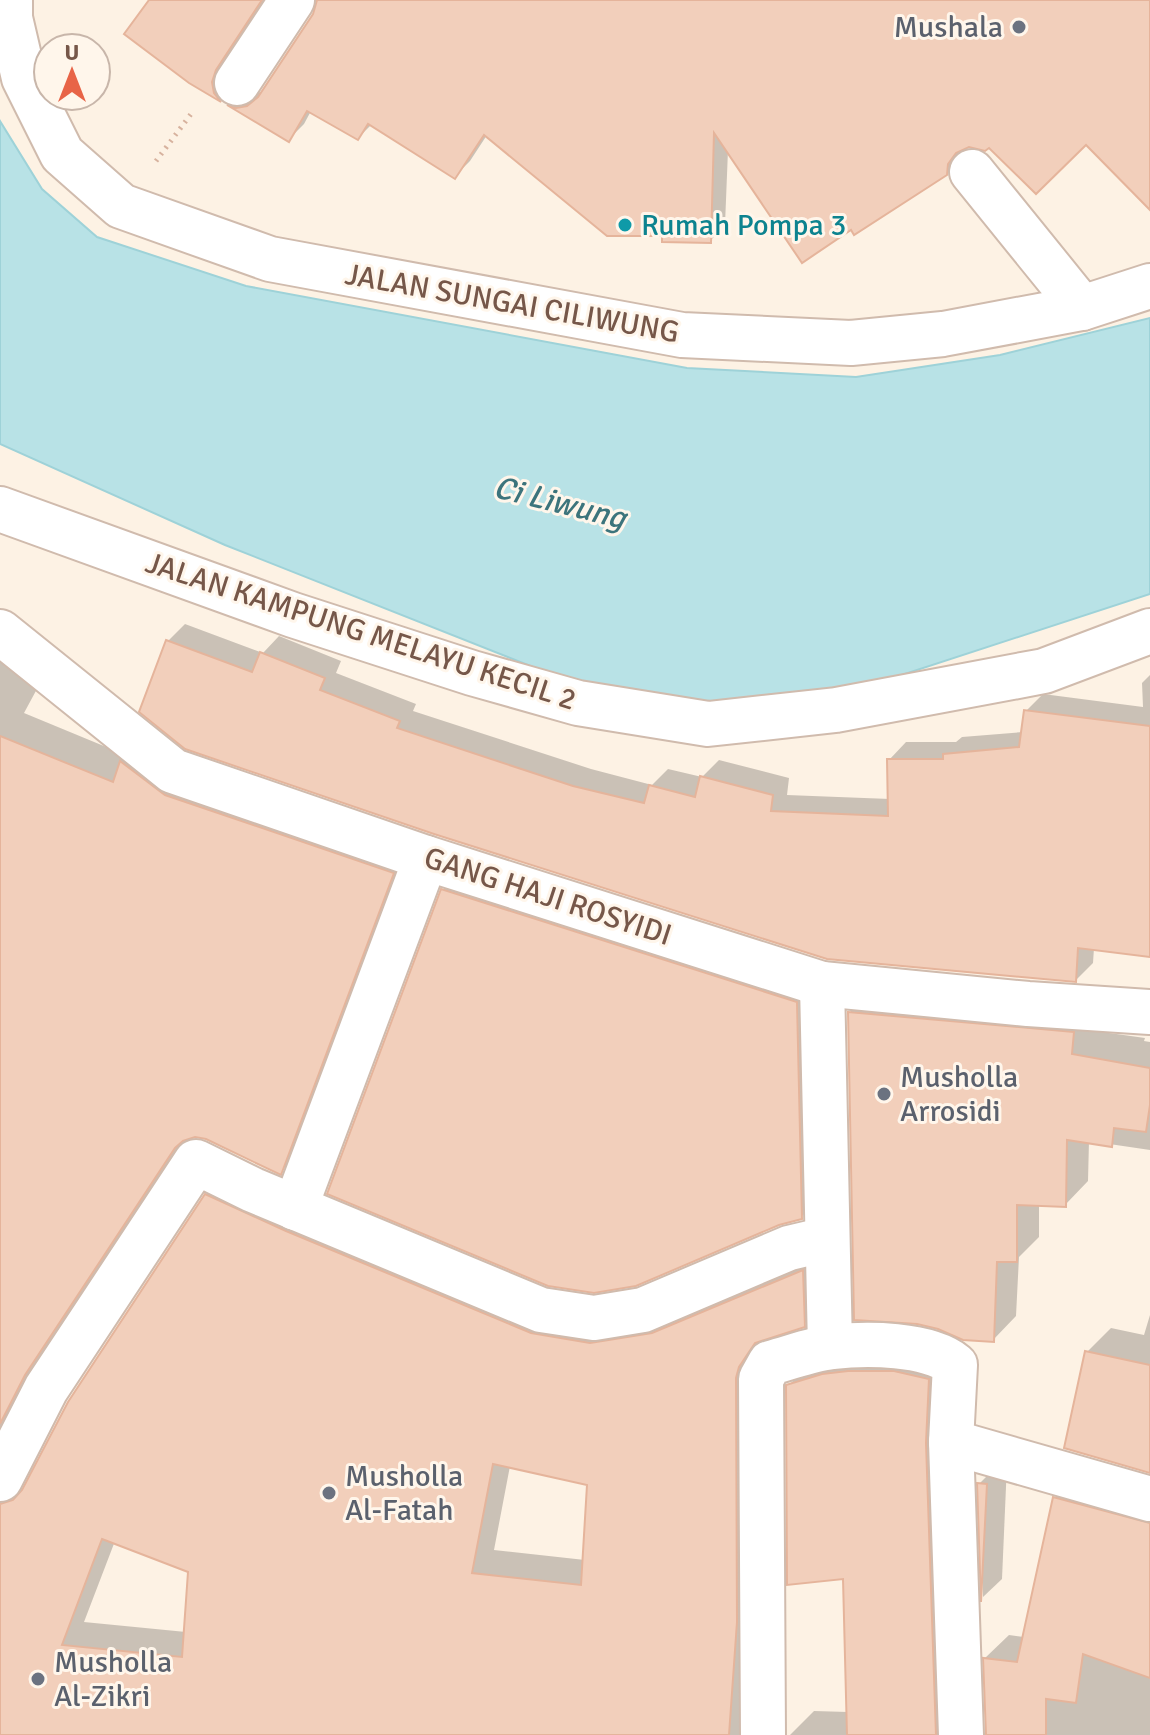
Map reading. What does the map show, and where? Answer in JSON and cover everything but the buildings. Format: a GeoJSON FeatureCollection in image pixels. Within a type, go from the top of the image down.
{"type":"FeatureCollection","features":[{"type":"Feature","properties":{"kind":"street","name":"JALAN SUNGAI CILIWUNG"},"geometry":{"type":"LineString","coordinates":[[10,0],[10,18],[24,78],[62,154],[121,206],[270,259],[682,335],[851,343],[943,334],[1082,308],[1150,286]]}},
{"type":"Feature","properties":{"kind":"street"},"geometry":{"type":"LineString","coordinates":[[237,83],[292,0]]}},
{"type":"Feature","properties":{"kind":"street"},"geometry":{"type":"LineString","coordinates":[[972,172],[1082,308]]}},
{"type":"Feature","properties":{"kind":"street","name":"JALAN KAMPUNG MELAYU KECIL 2"},"geometry":{"type":"LineString","coordinates":[[0,509],[293,615],[472,673],[578,703],[708,724],[836,710],[1044,671],[1150,631]]}},
{"type":"Feature","properties":{"kind":"street","name":"GANG HAJI ROSYIDI"},"geometry":{"type":"LineString","coordinates":[[0,632],[173,771],[426,858],[822,984],[1028,1004],[1150,1012]]}},
{"type":"Feature","properties":{"kind":"street"},"geometry":{"type":"LineString","coordinates":[[295,1208],[426,858]]}},
{"type":"Feature","properties":{"kind":"street"},"geometry":{"type":"LineString","coordinates":[[822,984],[830,1347]]}},
{"type":"Feature","properties":{"kind":"street"},"geometry":{"type":"LineString","coordinates":[[0,1479],[46,1389],[196,1162],[295,1208],[541,1310],[594,1318],[643,1310],[789,1248],[827,1239]]}},
{"type":"Feature","properties":{"kind":"street"},"geometry":{"type":"LineString","coordinates":[[763,1735],[761,1379],[770,1363],[830,1347],[922,1350],[955,1365],[951,1442],[961,1735]]}},
{"type":"Feature","properties":{"kind":"street"},"geometry":{"type":"LineString","coordinates":[[951,1442],[1150,1499]]}},
{"type":"Feature","properties":{"kind":"path"},"geometry":{"type":"LineString","coordinates":[[121,206],[196,108]]}},
{"type":"Feature","properties":{"kind":"water","name":"Ci Liwung"},"geometry":{"type":"Polygon","coordinates":[[[0,121],[42,189],[97,237],[246,286],[687,368],[856,377],[1000,355],[1150,318],[1150,594],[868,686],[742,708],[586,688],[225,545],[0,444],[0,121]]]}},
{"type":"Feature","properties":{"kind":"place","name":"Mushala"},"geometry":{"type":"Point","coordinates":[1019,27]}},
{"type":"Feature","properties":{"kind":"place","name":"Rumah Pompa 3"},"geometry":{"type":"Point","coordinates":[625,225]}},
{"type":"Feature","properties":{"kind":"place","name":"Musholla Arrosidi"},"geometry":{"type":"Point","coordinates":[884,1094]}},
{"type":"Feature","properties":{"kind":"place","name":"Musholla Al-Fatah"},"geometry":{"type":"Point","coordinates":[329,1493]}},
{"type":"Feature","properties":{"kind":"place","name":"Musholla Al-Zikri"},"geometry":{"type":"Point","coordinates":[38,1679]}}]}
